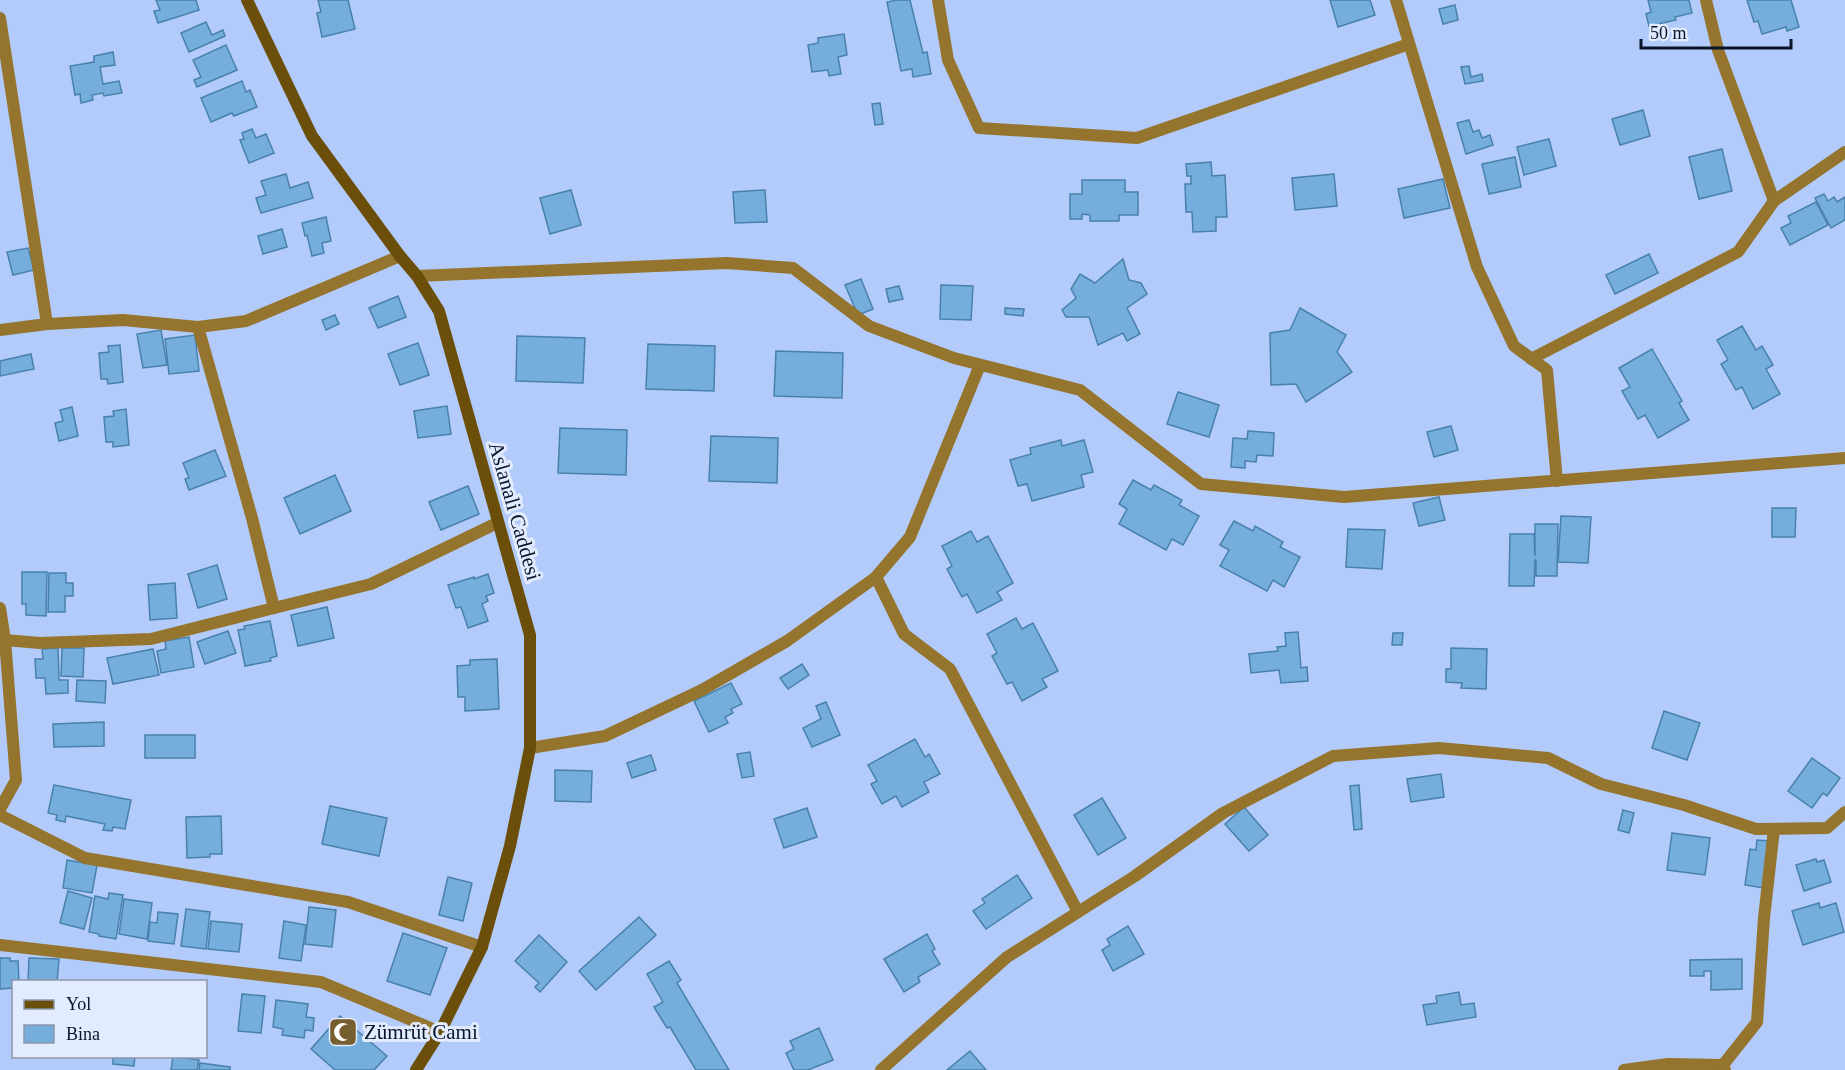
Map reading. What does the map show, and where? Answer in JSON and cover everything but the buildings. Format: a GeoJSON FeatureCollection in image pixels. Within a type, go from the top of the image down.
{"type":"FeatureCollection","features":[{"type":"Feature","properties":{"kind":"street","name":"Aslanali Caddesi"},"geometry":{"type":"LineString","coordinates":[[247,0],[312,136],[417,276],[439,311],[530,635],[530,748],[510,846],[482,947],[440,1032],[416,1070]]}},
{"type":"Feature","properties":{"kind":"street"},"geometry":{"type":"LineString","coordinates":[[938,0],[948,60],[979,128],[1137,138],[1409,44]]}},
{"type":"Feature","properties":{"kind":"street"},"geometry":{"type":"LineString","coordinates":[[1396,0],[1477,267],[1514,346],[1547,370],[1557,481]]}},
{"type":"Feature","properties":{"kind":"street"},"geometry":{"type":"LineString","coordinates":[[1706,0],[1718,50],[1774,201]]}},
{"type":"Feature","properties":{"kind":"street"},"geometry":{"type":"LineString","coordinates":[[0,18],[47,324]]}},
{"type":"Feature","properties":{"kind":"street"},"geometry":{"type":"LineString","coordinates":[[1531,358],[1738,252],[1774,201],[1845,152]]}},
{"type":"Feature","properties":{"kind":"street"},"geometry":{"type":"LineString","coordinates":[[0,330],[47,324],[123,320],[198,327],[246,321],[400,256]]}},
{"type":"Feature","properties":{"kind":"street"},"geometry":{"type":"LineString","coordinates":[[417,276],[727,263],[793,268],[869,326],[954,358],[1080,390],[1202,484],[1344,497],[1845,458]]}},
{"type":"Feature","properties":{"kind":"street"},"geometry":{"type":"LineString","coordinates":[[198,327],[252,518],[274,608]]}},
{"type":"Feature","properties":{"kind":"street"},"geometry":{"type":"LineString","coordinates":[[530,748],[605,736],[702,690],[787,641],[876,577],[910,537],[980,365]]}},
{"type":"Feature","properties":{"kind":"street"},"geometry":{"type":"LineString","coordinates":[[5,640],[40,643],[151,639],[371,584],[497,523]]}},
{"type":"Feature","properties":{"kind":"street"},"geometry":{"type":"LineString","coordinates":[[876,577],[904,634],[950,669],[1078,912]]}},
{"type":"Feature","properties":{"kind":"street"},"geometry":{"type":"LineString","coordinates":[[0,608],[5,640],[16,780],[0,809]]}},
{"type":"Feature","properties":{"kind":"street"},"geometry":{"type":"LineString","coordinates":[[881,1070],[1007,957],[1135,876],[1223,813],[1333,756],[1439,748],[1548,758],[1601,784],[1684,805],[1756,829],[1827,828],[1845,812]]}},
{"type":"Feature","properties":{"kind":"street"},"geometry":{"type":"LineString","coordinates":[[0,814],[84,858],[348,903],[482,947]]}},
{"type":"Feature","properties":{"kind":"street"},"geometry":{"type":"LineString","coordinates":[[1624,1070],[1668,1064],[1724,1068],[1757,1022],[1774,829]]}},
{"type":"Feature","properties":{"kind":"street"},"geometry":{"type":"LineString","coordinates":[[0,945],[321,982],[440,1032]]}},
{"type":"Feature","properties":{"kind":"place","name":"Zümrüt Cami"},"geometry":{"type":"Point","coordinates":[343,1032]}}]}
